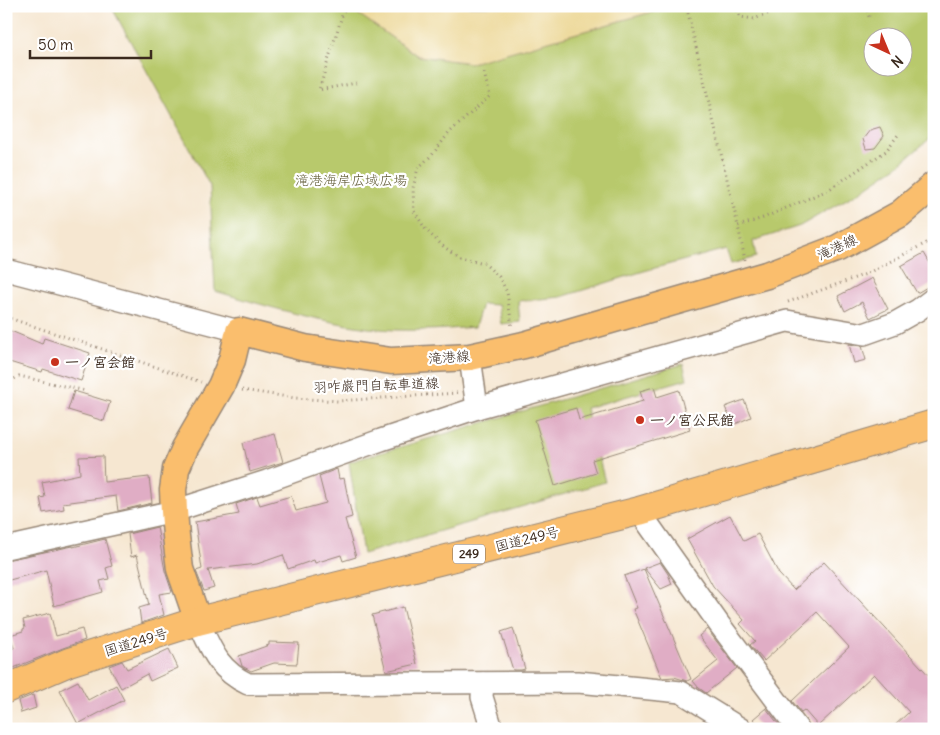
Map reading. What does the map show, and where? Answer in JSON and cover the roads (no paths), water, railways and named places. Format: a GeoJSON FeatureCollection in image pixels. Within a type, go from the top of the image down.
{"type":"FeatureCollection","features":[{"type":"Feature","properties":{"kind":"highway","name":"国道249号"},"geometry":{"type":"LineString","coordinates":[[6,689],[70,662],[198,621],[640,511],[934,424]]}},
{"type":"Feature","properties":{"kind":"main road","name":"滝港線"},"geometry":{"type":"LineString","coordinates":[[239,332],[305,348],[390,360],[470,357],[524,345],[767,275],[838,248],[900,214],[934,185]]}},
{"type":"Feature","properties":{"kind":"main road"},"geometry":{"type":"LineString","coordinates":[[198,621],[180,569],[173,490],[176,468],[185,448],[221,386],[232,360],[239,332]]}},
{"type":"Feature","properties":{"kind":"street"},"geometry":{"type":"LineString","coordinates":[[6,270],[239,332]]}},
{"type":"Feature","properties":{"kind":"street"},"geometry":{"type":"LineString","coordinates":[[6,548],[174,511],[267,481],[477,408],[787,322],[864,334],[895,323],[934,298]]}},
{"type":"Feature","properties":{"kind":"street"},"geometry":{"type":"LineString","coordinates":[[470,357],[477,408]]}},
{"type":"Feature","properties":{"kind":"street"},"geometry":{"type":"LineString","coordinates":[[640,511],[719,624],[798,729]]}},
{"type":"Feature","properties":{"kind":"street"},"geometry":{"type":"LineString","coordinates":[[198,621],[215,657],[237,679],[248,684],[578,682],[681,692],[741,729]]}},
{"type":"Feature","properties":{"kind":"street"},"geometry":{"type":"LineString","coordinates":[[483,683],[482,697],[492,729]]}},
{"type":"Feature","properties":{"kind":"place","name":"一ノ宮会館"},"geometry":{"type":"Point","coordinates":[55,362]}},
{"type":"Feature","properties":{"kind":"place","name":"一ノ宮公民館"},"geometry":{"type":"Point","coordinates":[640,420]}},
{"type":"Feature","properties":{"kind":"park label","name":"滝港海岸広域広場"},"geometry":{"type":"Point","coordinates":[351,180]}}]}
